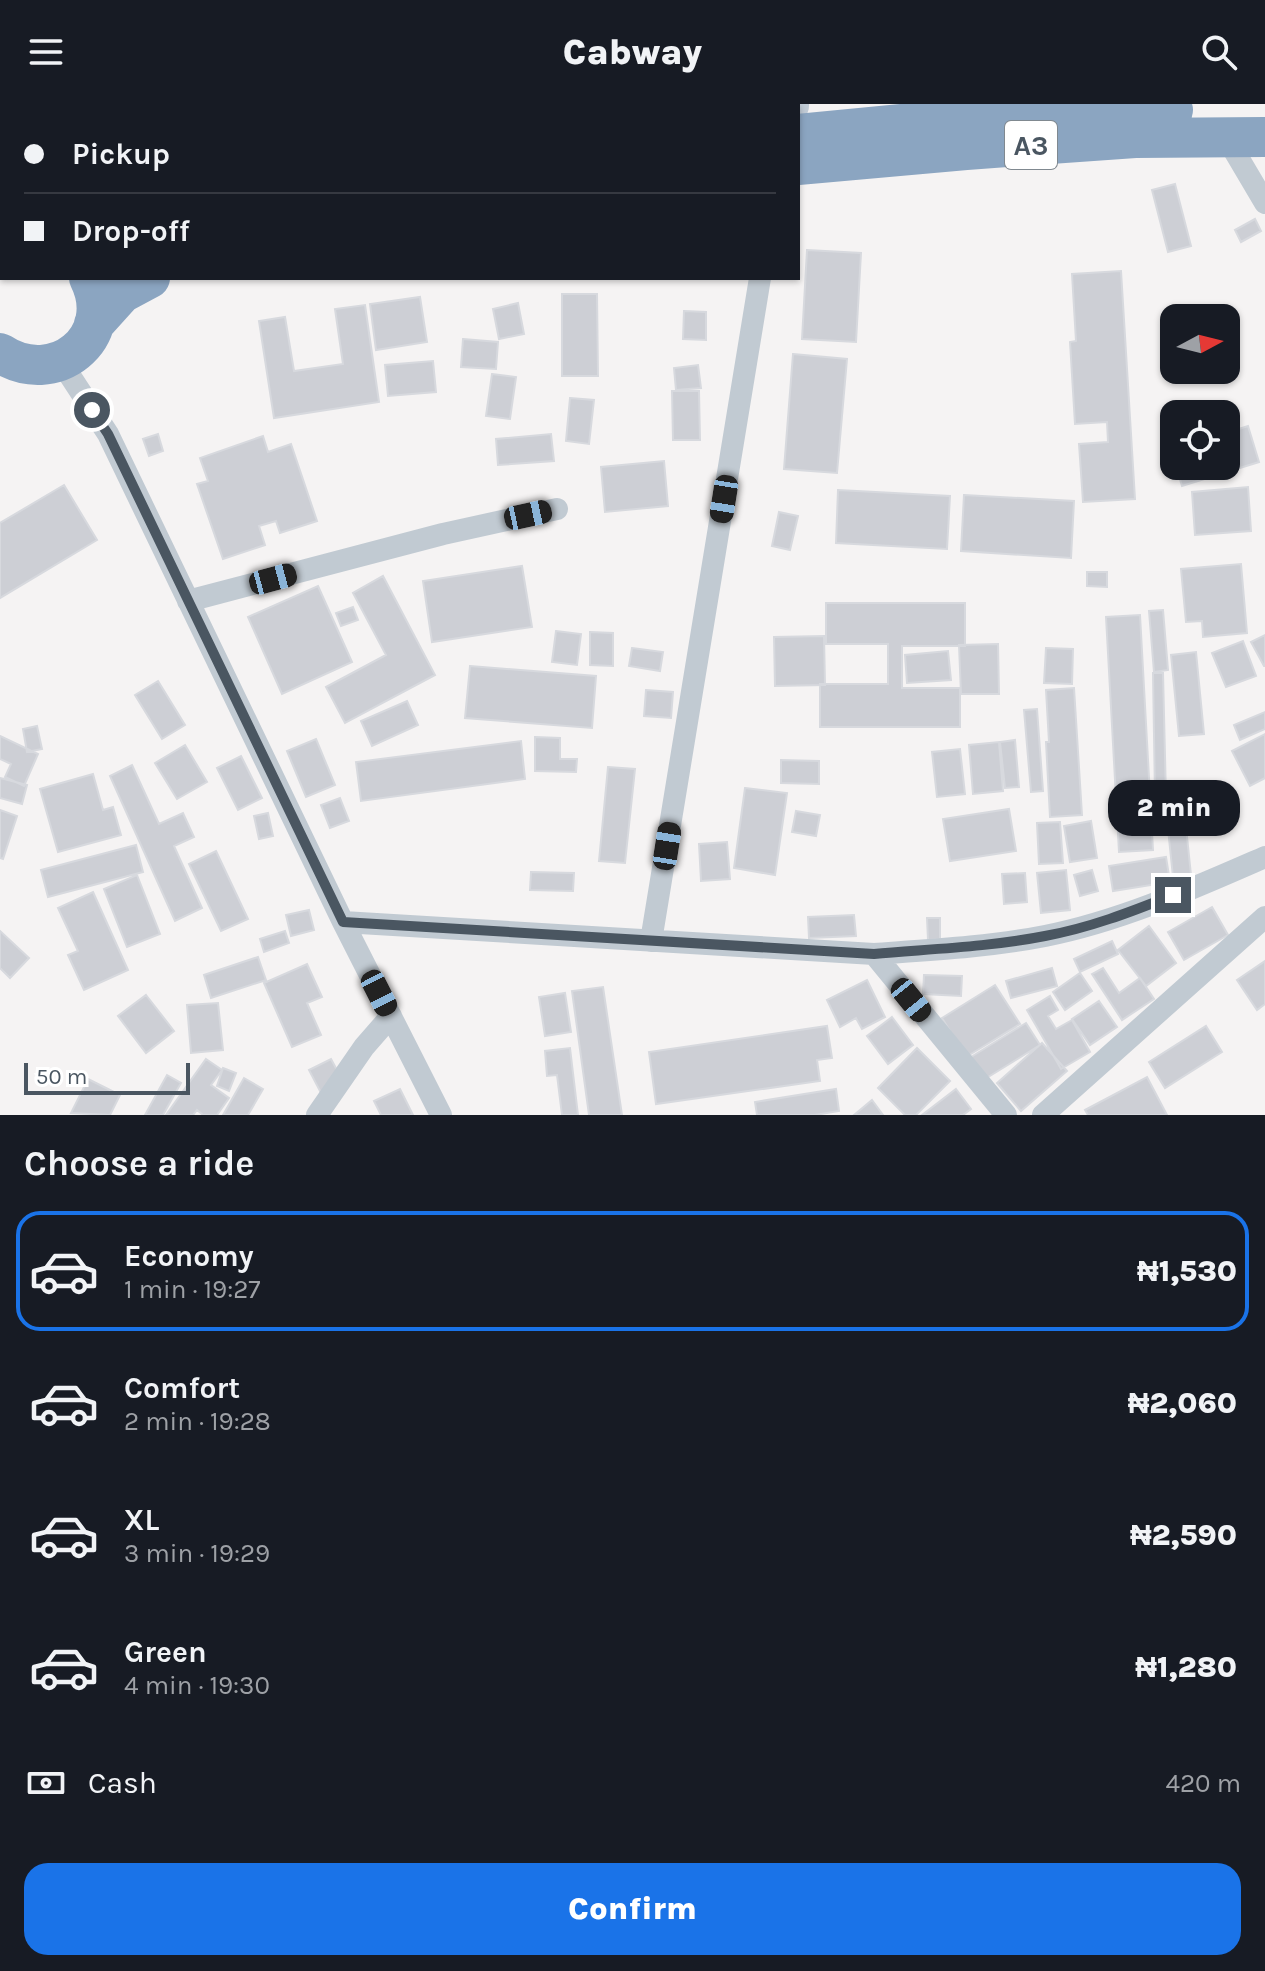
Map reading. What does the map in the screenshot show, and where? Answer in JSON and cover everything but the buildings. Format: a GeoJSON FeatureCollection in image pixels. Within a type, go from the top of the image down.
{"type":"FeatureCollection","features":[{"type":"Feature","properties":{"kind":"highway","name":"A3"},"geometry":{"type":"LineString","coordinates":[[800,134],[1083,108],[1265,109]]}},
{"type":"Feature","properties":{"kind":"highway","name":"A3"},"geometry":{"type":"LineString","coordinates":[[800,165],[1105,140],[1265,137]]}},
{"type":"Feature","properties":{"kind":"highway"},"geometry":{"type":"LineString","coordinates":[[23,366],[76,352],[87,340],[97,306],[90,280]]}},
{"type":"Feature","properties":{"kind":"highway"},"geometry":{"type":"LineString","coordinates":[[94,324],[122,293],[146,280]]}},
{"type":"Feature","properties":{"kind":"street"},"geometry":{"type":"LineString","coordinates":[[1226,137],[1265,203]]}},
{"type":"Feature","properties":{"kind":"street"},"geometry":{"type":"LineString","coordinates":[[651,941],[760,280]]}},
{"type":"Feature","properties":{"kind":"street"},"geometry":{"type":"LineString","coordinates":[[23,366],[108,434],[343,922],[441,1115]]}},
{"type":"Feature","properties":{"kind":"street"},"geometry":{"type":"LineString","coordinates":[[188,601],[443,534],[557,509]]}},
{"type":"Feature","properties":{"kind":"street"},"geometry":{"type":"LineString","coordinates":[[343,922],[874,954],[954,948],[1045,936],[1121,916],[1265,857]]}},
{"type":"Feature","properties":{"kind":"street"},"geometry":{"type":"LineString","coordinates":[[1043,1115],[1265,917]]}},
{"type":"Feature","properties":{"kind":"street"},"geometry":{"type":"LineString","coordinates":[[874,954],[1006,1115]]}},
{"type":"Feature","properties":{"kind":"street"},"geometry":{"type":"LineString","coordinates":[[317,1115],[364,1047],[391,1016]]}},
{"type":"Feature","properties":{"kind":"route"},"geometry":{"type":"LineString","coordinates":[[92,410],[108,434],[343,922],[874,954],[954,948],[1045,936],[1121,916],[1173,895]]}}]}
